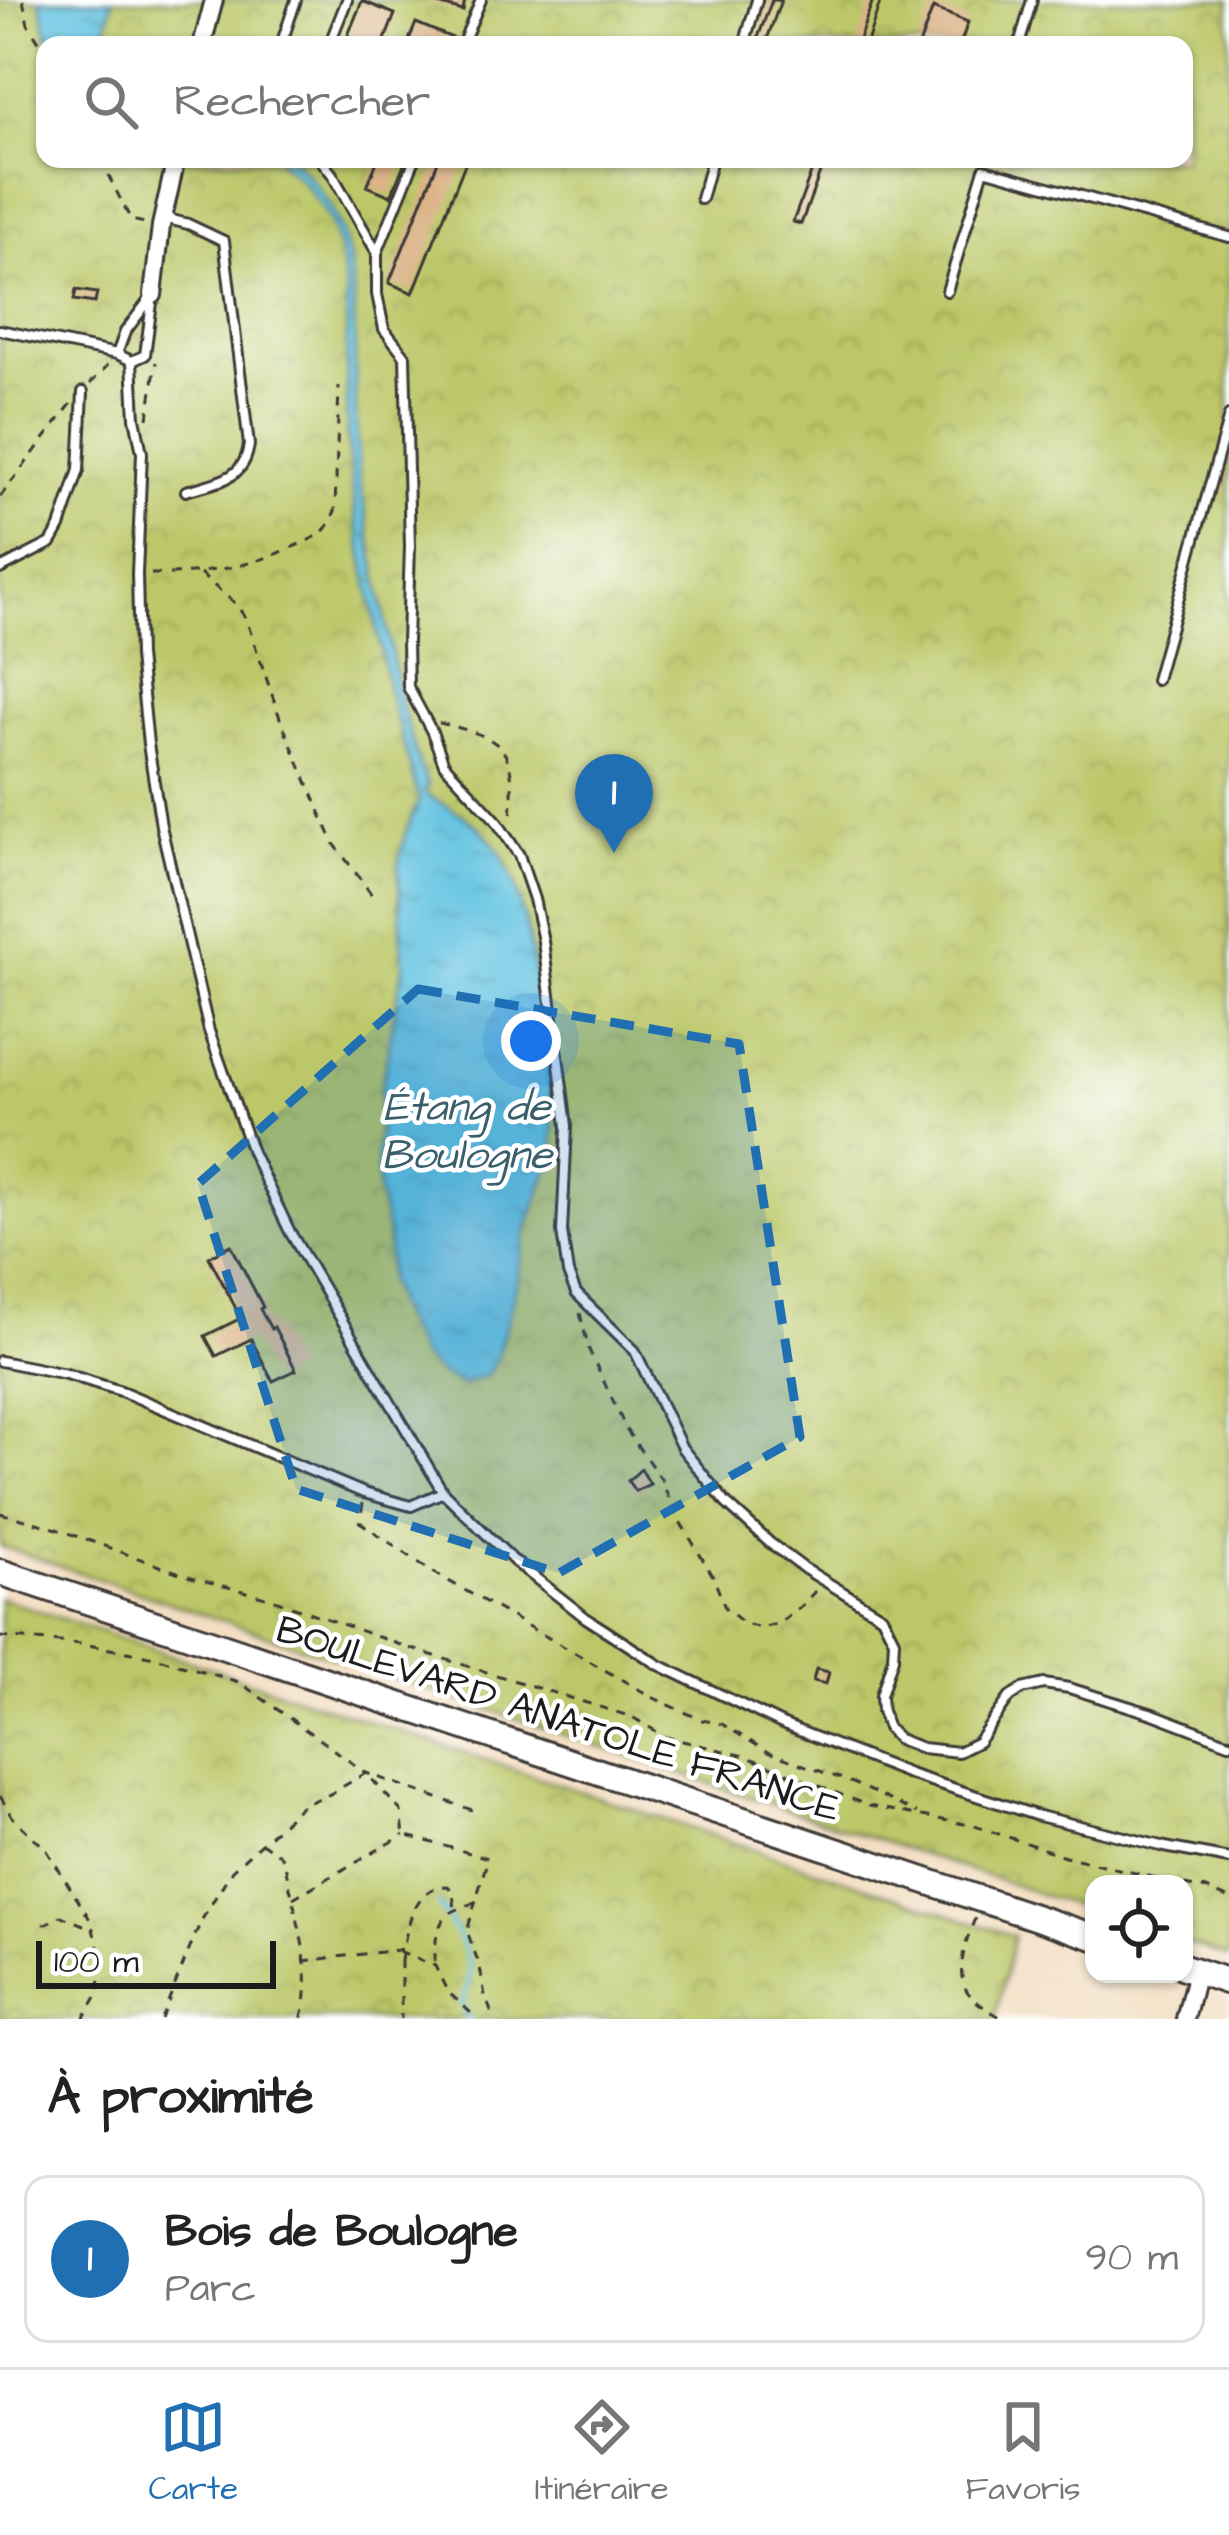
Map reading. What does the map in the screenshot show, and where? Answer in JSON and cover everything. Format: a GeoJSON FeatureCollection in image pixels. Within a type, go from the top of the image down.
{"type":"FeatureCollection","features":[{"type":"Feature","properties":{"kind":"main road","name":"BOULEVARD ANATOLE FRANCE"},"geometry":{"type":"LineString","coordinates":[[0,1572],[1085,1934]]}},
{"type":"Feature","properties":{"kind":"main road"},"geometry":{"type":"LineString","coordinates":[[1193,1971],[1229,1982]]}},
{"type":"Feature","properties":{"kind":"street"},"geometry":{"type":"LineString","coordinates":[[204,36],[214,0]]}},
{"type":"Feature","properties":{"kind":"street"},"geometry":{"type":"LineString","coordinates":[[158,295],[162,222],[174,168]]}},
{"type":"Feature","properties":{"kind":"street"},"geometry":{"type":"LineString","coordinates":[[1185,2019],[1189,1983]]}},
{"type":"Feature","properties":{"kind":"lane"},"geometry":{"type":"LineString","coordinates":[[284,36],[296,0]]}},
{"type":"Feature","properties":{"kind":"lane"},"geometry":{"type":"LineString","coordinates":[[333,36],[347,0]]}},
{"type":"Feature","properties":{"kind":"lane"},"geometry":{"type":"LineString","coordinates":[[466,36],[481,0]]}},
{"type":"Feature","properties":{"kind":"lane"},"geometry":{"type":"LineString","coordinates":[[747,36],[757,0]]}},
{"type":"Feature","properties":{"kind":"lane"},"geometry":{"type":"LineString","coordinates":[[1021,36],[1029,1]]}},
{"type":"Feature","properties":{"kind":"lane"},"geometry":{"type":"LineString","coordinates":[[328,168],[377,253]]}},
{"type":"Feature","properties":{"kind":"lane"},"geometry":{"type":"LineString","coordinates":[[411,168],[377,253],[377,294],[384,329],[405,356],[409,687],[443,764],[494,819],[519,854],[527,877],[543,941],[567,1126],[562,1232],[568,1274],[576,1292],[635,1351],[682,1448],[715,1491],[770,1543],[876,1611],[889,1628],[894,1640],[881,1695],[882,1711],[898,1739],[958,1752],[978,1742],[1010,1697],[1044,1684],[1132,1708],[1229,1743]]}},
{"type":"Feature","properties":{"kind":"lane"},"geometry":{"type":"LineString","coordinates":[[701,199],[710,168]]}},
{"type":"Feature","properties":{"kind":"lane"},"geometry":{"type":"LineString","coordinates":[[947,291],[985,168]]}},
{"type":"Feature","properties":{"kind":"lane"},"geometry":{"type":"LineString","coordinates":[[999,168],[1229,237]]}},
{"type":"Feature","properties":{"kind":"lane"},"geometry":{"type":"LineString","coordinates":[[162,222],[188,224],[224,241],[249,445],[248,457],[236,474],[186,491]]}},
{"type":"Feature","properties":{"kind":"lane"},"geometry":{"type":"LineString","coordinates":[[117,354],[125,332],[158,295]]}},
{"type":"Feature","properties":{"kind":"lane"},"geometry":{"type":"LineString","coordinates":[[0,330],[132,361],[145,355],[158,295]]}},
{"type":"Feature","properties":{"kind":"lane"},"geometry":{"type":"LineString","coordinates":[[132,361],[142,453],[137,574],[141,678],[161,826],[209,1031],[252,1152],[290,1232],[443,1492],[514,1561],[586,1618],[659,1665],[784,1725],[909,1774],[1034,1815],[1229,1859]]}},
{"type":"Feature","properties":{"kind":"lane"},"geometry":{"type":"LineString","coordinates":[[0,569],[51,543],[60,526],[79,470],[83,392]]}},
{"type":"Feature","properties":{"kind":"lane"},"geometry":{"type":"LineString","coordinates":[[1156,680],[1229,416]]}},
{"type":"Feature","properties":{"kind":"lane"},"geometry":{"type":"LineString","coordinates":[[0,1361],[66,1373],[121,1391],[364,1492],[411,1506],[443,1492]]}},
{"type":"Feature","properties":{"kind":"path"},"geometry":{"type":"LineString","coordinates":[[23,0],[36,37]]}},
{"type":"Feature","properties":{"kind":"path"},"geometry":{"type":"LineString","coordinates":[[105,168],[131,220],[162,222]]}},
{"type":"Feature","properties":{"kind":"path"},"geometry":{"type":"LineString","coordinates":[[0,497],[117,354]]}},
{"type":"Feature","properties":{"kind":"path"},"geometry":{"type":"LineString","coordinates":[[148,416],[156,358]]}},
{"type":"Feature","properties":{"kind":"path"},"geometry":{"type":"LineString","coordinates":[[137,574],[200,574],[237,568],[286,550],[328,527],[335,511],[339,386]]}},
{"type":"Feature","properties":{"kind":"path"},"geometry":{"type":"LineString","coordinates":[[200,574],[220,588],[246,619],[281,721],[333,842],[371,895]]}},
{"type":"Feature","properties":{"kind":"path"},"geometry":{"type":"LineString","coordinates":[[426,720],[500,743],[509,760],[513,795],[508,839]]}},
{"type":"Feature","properties":{"kind":"path"},"geometry":{"type":"LineString","coordinates":[[576,1292],[589,1350],[610,1396],[627,1431],[661,1479],[725,1608],[745,1624],[761,1628],[780,1623],[824,1581]]}},
{"type":"Feature","properties":{"kind":"path"},"geometry":{"type":"LineString","coordinates":[[364,1492],[360,1522],[510,1618],[654,1698],[722,1724],[768,1752],[924,1816]]}},
{"type":"Feature","properties":{"kind":"path"},"geometry":{"type":"LineString","coordinates":[[0,1513],[632,1717],[666,1737],[745,1756],[869,1806],[989,1830],[1065,1856],[1144,1875]]}},
{"type":"Feature","properties":{"kind":"path"},"geometry":{"type":"LineString","coordinates":[[0,1636],[154,1657],[239,1682],[366,1773],[401,1811],[404,1835]]}},
{"type":"Feature","properties":{"kind":"path"},"geometry":{"type":"LineString","coordinates":[[161,2019],[201,1921],[232,1870],[302,1805],[366,1773],[472,1810]]}},
{"type":"Feature","properties":{"kind":"path"},"geometry":{"type":"LineString","coordinates":[[0,1796],[13,1818],[46,1849],[91,1921],[101,1960],[100,1992],[83,2019]]}},
{"type":"Feature","properties":{"kind":"path"},"geometry":{"type":"LineString","coordinates":[[291,1899],[404,1835],[488,1858],[467,1931],[494,2019]]}},
{"type":"Feature","properties":{"kind":"path"},"geometry":{"type":"LineString","coordinates":[[260,1842],[285,1864],[301,1936],[305,1993],[301,2019]]}},
{"type":"Feature","properties":{"kind":"path"},"geometry":{"type":"LineString","coordinates":[[401,2019],[400,1949],[411,1912],[432,1888],[448,1886],[454,1892],[455,1910]]}},
{"type":"Feature","properties":{"kind":"path"},"geometry":{"type":"LineString","coordinates":[[1193,1886],[1229,1899]]}},
{"type":"Feature","properties":{"kind":"path"},"geometry":{"type":"LineString","coordinates":[[982,1900],[962,1972],[970,1996],[1003,2019]]}},
{"type":"Feature","properties":{"kind":"path"},"geometry":{"type":"LineString","coordinates":[[471,2019],[471,2013],[447,1991],[435,1966],[435,1942],[443,1919],[476,1901]]}},
{"type":"Feature","properties":{"kind":"path"},"geometry":{"type":"LineString","coordinates":[[43,1925],[61,1916],[91,1928],[94,1934]]}},
{"type":"Feature","properties":{"kind":"path"},"geometry":{"type":"LineString","coordinates":[[303,1961],[400,1949],[435,1966]]}},
{"type":"Feature","properties":{"kind":"highlighted area"},"geometry":{"type":"Polygon","coordinates":[[[418,989],[739,1044],[800,1437],[559,1573],[296,1489],[198,1184],[418,989]]]}},
{"type":"Feature","properties":{"kind":"green space"},"geometry":{"type":"Polygon","coordinates":[[[0,0],[1229,0],[1229,1958],[1193,1945],[1193,1875],[1085,1875],[1085,1909],[0,1546],[0,0]]]}},
{"type":"Feature","properties":{"kind":"green space"},"geometry":{"type":"Polygon","coordinates":[[[0,1598],[1014,1936],[995,2019],[0,2019],[0,1598]]]}},
{"type":"Feature","properties":{"kind":"water"},"geometry":{"type":"Polygon","coordinates":[[[40,0],[113,0],[104,36],[47,34],[40,0]]]}},
{"type":"Feature","properties":{"kind":"water","name":"Étang de Boulogne"},"geometry":{"type":"Polygon","coordinates":[[[287,168],[300,168],[312,180],[328,202],[347,248],[354,298],[359,475],[400,700],[428,786],[425,790],[482,830],[501,853],[527,928],[546,1042],[553,1156],[528,1227],[497,1358],[486,1376],[462,1384],[440,1374],[421,1356],[397,1310],[388,1280],[388,1237],[378,1191],[381,1089],[403,968],[398,865],[419,799],[388,689],[355,513],[347,437],[346,292],[340,252],[329,220],[287,168]]]}},
{"type":"Feature","properties":{"kind":"building"},"geometry":{"type":"Polygon","coordinates":[[[424,0],[465,0],[463,11],[424,0]]]}},
{"type":"Feature","properties":{"kind":"building"},"geometry":{"type":"Polygon","coordinates":[[[772,0],[781,0],[768,36],[759,36],[772,0]]]}},
{"type":"Feature","properties":{"kind":"building"},"geometry":{"type":"Polygon","coordinates":[[[873,0],[881,0],[869,36],[860,36],[873,0]]]}},
{"type":"Feature","properties":{"kind":"building"},"geometry":{"type":"Polygon","coordinates":[[[362,1],[395,14],[386,36],[348,36],[362,1]]]}},
{"type":"Feature","properties":{"kind":"building"},"geometry":{"type":"Polygon","coordinates":[[[933,8],[968,22],[963,36],[922,36],[933,8]]]}},
{"type":"Feature","properties":{"kind":"building"},"geometry":{"type":"Polygon","coordinates":[[[416,23],[448,36],[411,36],[416,23]]]}},
{"type":"Feature","properties":{"kind":"building"},"geometry":{"type":"Polygon","coordinates":[[[374,168],[402,168],[391,196],[367,186],[374,168]]]}},
{"type":"Feature","properties":{"kind":"building"},"geometry":{"type":"Polygon","coordinates":[[[435,168],[463,168],[413,293],[389,283],[435,168]]]}},
{"type":"Feature","properties":{"kind":"building"},"geometry":{"type":"Polygon","coordinates":[[[813,168],[822,168],[801,224],[793,222],[813,168]]]}},
{"type":"Feature","properties":{"kind":"building"},"geometry":{"type":"Polygon","coordinates":[[[76,290],[97,293],[95,303],[74,300],[76,290]]]}},
{"type":"Feature","properties":{"kind":"building"},"geometry":{"type":"Polygon","coordinates":[[[231,1245],[260,1309],[296,1370],[273,1381],[251,1339],[216,1356],[205,1336],[241,1318],[209,1257],[231,1245]]]}},
{"type":"Feature","properties":{"kind":"building"},"geometry":{"type":"Polygon","coordinates":[[[641,1469],[650,1484],[635,1491],[628,1481],[641,1469]]]}},
{"type":"Feature","properties":{"kind":"building"},"geometry":{"type":"Polygon","coordinates":[[[816,1669],[829,1672],[826,1684],[813,1681],[816,1669]]]}},
{"type":"Feature","properties":{"kind":"waterway"},"geometry":{"type":"LineString","coordinates":[[438,1905],[467,1958],[470,1975],[461,2004],[468,2019]]}},
{"type":"Feature","properties":{"kind":"place","name":"Bois de Boulogne"},"geometry":{"type":"Point","coordinates":[614,853]}}]}
